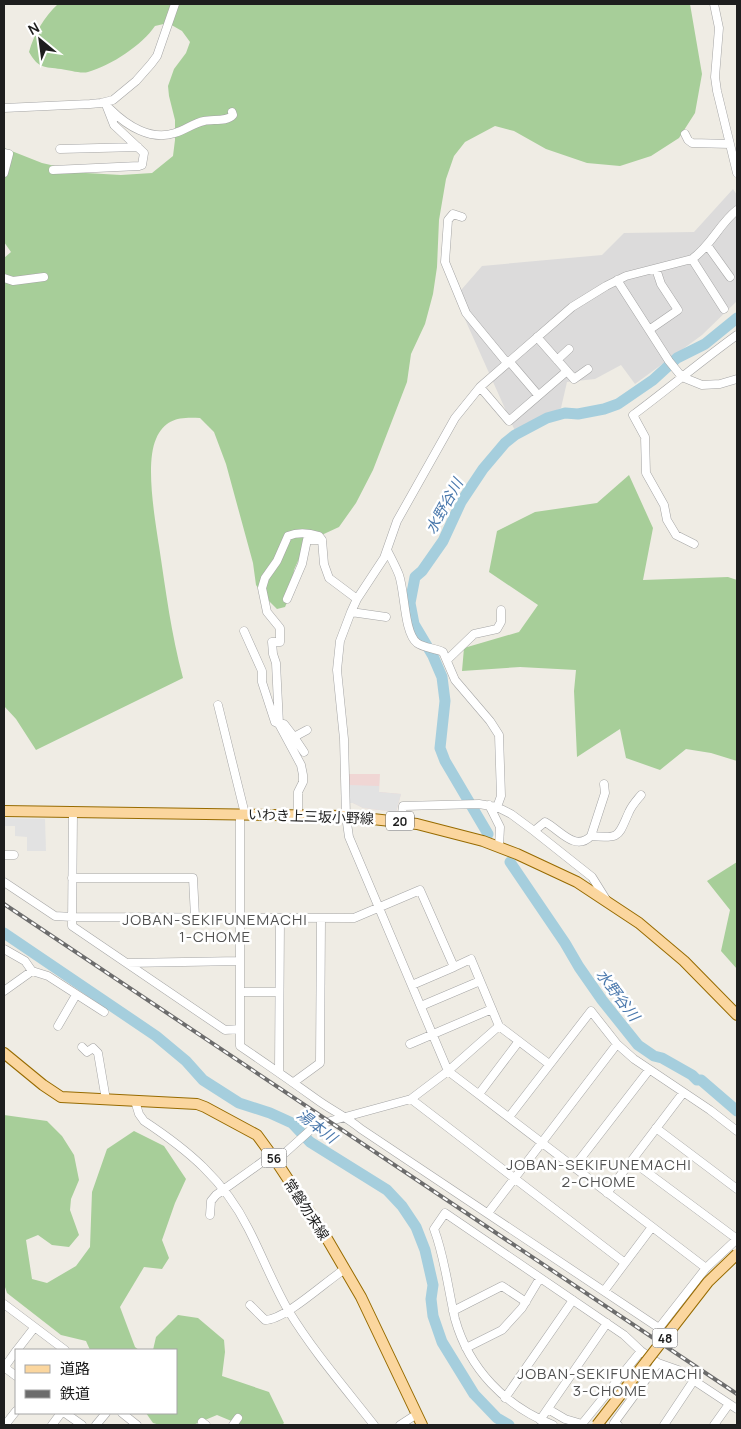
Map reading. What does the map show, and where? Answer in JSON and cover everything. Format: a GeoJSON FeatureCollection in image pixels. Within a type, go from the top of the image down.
{"type":"FeatureCollection","features":[{"type":"Feature","properties":{"kind":"main road","name":"いわき上三坂小野線"},"geometry":{"type":"LineString","coordinates":[[4,811],[346,816],[401,821],[449,832],[499,847],[561,874],[607,902],[639,923],[665,944],[737,1015]]}},
{"type":"Feature","properties":{"kind":"main road","name":"常磐勿来線"},"geometry":{"type":"LineString","coordinates":[[4,1053],[61,1097],[185,1103],[206,1107],[251,1131],[262,1140],[361,1297],[422,1425]]}},
{"type":"Feature","properties":{"kind":"main road","name":"48"},"geometry":{"type":"LineString","coordinates":[[597,1425],[708,1282],[737,1254]]}},
{"type":"Feature","properties":{"kind":"street"},"geometry":{"type":"LineString","coordinates":[[4,108],[106,104],[136,81],[157,56],[175,4]]}},
{"type":"Feature","properties":{"kind":"street"},"geometry":{"type":"LineString","coordinates":[[714,4],[719,28],[715,77],[737,173]]}},
{"type":"Feature","properties":{"kind":"street"},"geometry":{"type":"LineString","coordinates":[[106,104],[118,118],[145,133],[156,136],[175,133],[203,122],[230,118],[233,115],[232,112]]}},
{"type":"Feature","properties":{"kind":"street"},"geometry":{"type":"LineString","coordinates":[[53,170],[139,166],[143,163],[144,153],[114,125],[106,104]]}},
{"type":"Feature","properties":{"kind":"street"},"geometry":{"type":"LineString","coordinates":[[686,134],[688,140],[692,143],[730,144]]}},
{"type":"Feature","properties":{"kind":"street"},"geometry":{"type":"LineString","coordinates":[[60,149],[138,147]]}},
{"type":"Feature","properties":{"kind":"street"},"geometry":{"type":"LineString","coordinates":[[4,153],[9,154],[4,173]]}},
{"type":"Feature","properties":{"kind":"street"},"geometry":{"type":"LineString","coordinates":[[706,1268],[448,1071],[348,837],[344,739],[337,670],[340,641],[357,599],[380,566],[397,522],[455,418],[480,387],[572,307],[617,280],[692,259],[707,245],[725,221],[737,210]]}},
{"type":"Feature","properties":{"kind":"street"},"geometry":{"type":"LineString","coordinates":[[462,217],[453,214],[448,220],[445,262],[466,313],[538,395]]}},
{"type":"Feature","properties":{"kind":"street"},"geometry":{"type":"LineString","coordinates":[[707,245],[730,277]]}},
{"type":"Feature","properties":{"kind":"street"},"geometry":{"type":"LineString","coordinates":[[692,259],[724,309]]}},
{"type":"Feature","properties":{"kind":"street"},"geometry":{"type":"LineString","coordinates":[[649,330],[678,310],[660,284],[656,269]]}},
{"type":"Feature","properties":{"kind":"street"},"geometry":{"type":"LineString","coordinates":[[4,278],[13,280],[44,276]]}},
{"type":"Feature","properties":{"kind":"street"},"geometry":{"type":"LineString","coordinates":[[617,280],[682,377],[702,385],[720,384],[737,379]]}},
{"type":"Feature","properties":{"kind":"street"},"geometry":{"type":"LineString","coordinates":[[694,544],[676,535],[667,520],[664,506],[646,473],[645,437],[633,415],[737,335]]}},
{"type":"Feature","properties":{"kind":"street"},"geometry":{"type":"LineString","coordinates":[[537,337],[574,379],[588,369]]}},
{"type":"Feature","properties":{"kind":"street"},"geometry":{"type":"LineString","coordinates":[[557,360],[569,349]]}},
{"type":"Feature","properties":{"kind":"street"},"geometry":{"type":"LineString","coordinates":[[480,387],[509,420],[567,371]]}},
{"type":"Feature","properties":{"kind":"street"},"geometry":{"type":"LineString","coordinates":[[279,724],[276,663],[272,642],[280,642],[280,628],[266,608],[262,588],[263,582],[277,561],[288,536],[298,533],[312,533],[319,536],[322,540],[324,564],[329,578],[357,599]]}},
{"type":"Feature","properties":{"kind":"street"},"geometry":{"type":"LineString","coordinates":[[287,599],[302,564],[307,540],[322,540]]}},
{"type":"Feature","properties":{"kind":"street"},"geometry":{"type":"LineString","coordinates":[[387,550],[399,576],[410,633],[415,641],[443,652],[455,680],[490,720],[499,735],[501,796],[493,806]]}},
{"type":"Feature","properties":{"kind":"street"},"geometry":{"type":"LineString","coordinates":[[447,660],[474,634],[497,629],[501,622],[501,610]]}},
{"type":"Feature","properties":{"kind":"street"},"geometry":{"type":"LineString","coordinates":[[351,612],[386,617]]}},
{"type":"Feature","properties":{"kind":"street"},"geometry":{"type":"LineString","coordinates":[[244,631],[262,671],[262,682],[275,722],[279,724],[301,765],[304,782],[298,792],[298,815]]}},
{"type":"Feature","properties":{"kind":"street"},"geometry":{"type":"LineString","coordinates":[[218,705],[242,814],[240,1046],[294,1082],[317,1100],[345,1116],[361,1129],[659,1328],[706,1268],[737,1239],[632,1161]]}},
{"type":"Feature","properties":{"kind":"street"},"geometry":{"type":"LineString","coordinates":[[279,724],[284,724],[304,752]]}},
{"type":"Feature","properties":{"kind":"street"},"geometry":{"type":"LineString","coordinates":[[294,737],[307,730]]}},
{"type":"Feature","properties":{"kind":"street"},"geometry":{"type":"LineString","coordinates":[[592,836],[605,793],[604,784]]}},
{"type":"Feature","properties":{"kind":"street"},"geometry":{"type":"LineString","coordinates":[[534,831],[545,822],[572,841],[584,841],[592,836],[608,838],[621,832],[630,810],[641,795]]}},
{"type":"Feature","properties":{"kind":"street"},"geometry":{"type":"LineString","coordinates":[[401,821],[403,806],[479,804],[493,806],[511,814],[592,877],[607,902]]}},
{"type":"Feature","properties":{"kind":"street"},"geometry":{"type":"LineString","coordinates":[[493,806],[500,827],[499,847]]}},
{"type":"Feature","properties":{"kind":"street"},"geometry":{"type":"LineString","coordinates":[[73,812],[72,926],[225,1030],[240,1029]]}},
{"type":"Feature","properties":{"kind":"street"},"geometry":{"type":"LineString","coordinates":[[4,855],[14,856]]}},
{"type":"Feature","properties":{"kind":"street"},"geometry":{"type":"LineString","coordinates":[[72,878],[193,878],[195,917]]}},
{"type":"Feature","properties":{"kind":"street"},"geometry":{"type":"LineString","coordinates":[[4,882],[55,916],[72,917],[354,918],[420,890],[454,967]]}},
{"type":"Feature","properties":{"kind":"street"},"geometry":{"type":"LineString","coordinates":[[278,1072],[280,918]]}},
{"type":"Feature","properties":{"kind":"street"},"geometry":{"type":"LineString","coordinates":[[294,1082],[320,1063],[321,918]]}},
{"type":"Feature","properties":{"kind":"street"},"geometry":{"type":"LineString","coordinates":[[4,949],[25,961],[32,971],[48,976],[104,1012]]}},
{"type":"Feature","properties":{"kind":"street"},"geometry":{"type":"LineString","coordinates":[[412,985],[471,959],[499,1026],[549,1064]]}},
{"type":"Feature","properties":{"kind":"street"},"geometry":{"type":"LineString","coordinates":[[127,963],[240,961]]}},
{"type":"Feature","properties":{"kind":"street"},"geometry":{"type":"LineString","coordinates":[[4,990],[32,971]]}},
{"type":"Feature","properties":{"kind":"street"},"geometry":{"type":"LineString","coordinates":[[421,1006],[480,981]]}},
{"type":"Feature","properties":{"kind":"street"},"geometry":{"type":"LineString","coordinates":[[240,992],[279,992]]}},
{"type":"Feature","properties":{"kind":"street"},"geometry":{"type":"LineString","coordinates":[[58,1026],[76,995]]}},
{"type":"Feature","properties":{"kind":"street"},"geometry":{"type":"LineString","coordinates":[[410,1044],[492,1009]]}},
{"type":"Feature","properties":{"kind":"street"},"geometry":{"type":"LineString","coordinates":[[510,1117],[591,1011],[617,1044],[634,1059],[710,1110],[737,1131]]}},
{"type":"Feature","properties":{"kind":"street"},"geometry":{"type":"LineString","coordinates":[[210,1215],[211,1201],[216,1195],[274,1158],[312,1128],[345,1116],[411,1099],[448,1071],[499,1026]]}},
{"type":"Feature","properties":{"kind":"street"},"geometry":{"type":"LineString","coordinates":[[478,1094],[519,1041]]}},
{"type":"Feature","properties":{"kind":"street"},"geometry":{"type":"LineString","coordinates":[[488,1214],[617,1044]]}},
{"type":"Feature","properties":{"kind":"street"},"geometry":{"type":"LineString","coordinates":[[82,1047],[87,1052],[94,1048],[98,1053],[106,1100]]}},
{"type":"Feature","properties":{"kind":"street"},"geometry":{"type":"LineString","coordinates":[[574,1167],[649,1070]]}},
{"type":"Feature","properties":{"kind":"street"},"geometry":{"type":"LineString","coordinates":[[607,1193],[683,1093]]}},
{"type":"Feature","properties":{"kind":"street"},"geometry":{"type":"LineString","coordinates":[[411,1099],[625,1263]]}},
{"type":"Feature","properties":{"kind":"street"},"geometry":{"type":"LineString","coordinates":[[136,1101],[139,1114],[144,1121],[197,1160],[223,1190],[248,1227],[289,1311],[312,1346],[374,1425]]}},
{"type":"Feature","properties":{"kind":"street"},"geometry":{"type":"LineString","coordinates":[[656,1128],[737,1189]]}},
{"type":"Feature","properties":{"kind":"street"},"geometry":{"type":"LineString","coordinates":[[552,1425],[540,1420],[505,1398],[481,1373],[466,1348],[454,1311],[440,1244],[434,1229],[445,1212],[624,1335],[641,1351],[658,1363],[678,1370],[737,1409]]}},
{"type":"Feature","properties":{"kind":"street"},"geometry":{"type":"LineString","coordinates":[[604,1291],[652,1227]]}},
{"type":"Feature","properties":{"kind":"street"},"geometry":{"type":"LineString","coordinates":[[250,1305],[267,1320],[289,1311],[345,1269]]}},
{"type":"Feature","properties":{"kind":"street"},"geometry":{"type":"LineString","coordinates":[[466,1348],[502,1330],[526,1302],[540,1278]]}},
{"type":"Feature","properties":{"kind":"street"},"geometry":{"type":"LineString","coordinates":[[454,1311],[502,1286],[526,1302]]}},
{"type":"Feature","properties":{"kind":"street"},"geometry":{"type":"LineString","coordinates":[[505,1398],[573,1300]]}},
{"type":"Feature","properties":{"kind":"street"},"geometry":{"type":"LineString","coordinates":[[4,1306],[62,1349]]}},
{"type":"Feature","properties":{"kind":"street"},"geometry":{"type":"LineString","coordinates":[[540,1420],[607,1323]]}},
{"type":"Feature","properties":{"kind":"street"},"geometry":{"type":"LineString","coordinates":[[18,1349],[34,1328]]}},
{"type":"Feature","properties":{"kind":"street"},"geometry":{"type":"LineString","coordinates":[[548,1408],[565,1419],[582,1424],[641,1351]]}},
{"type":"Feature","properties":{"kind":"street"},"geometry":{"type":"LineString","coordinates":[[15,1354],[4,1368],[15,1375]]}},
{"type":"Feature","properties":{"kind":"street"},"geometry":{"type":"LineString","coordinates":[[618,1425],[614,1423],[658,1363]]}},
{"type":"Feature","properties":{"kind":"street"},"geometry":{"type":"LineString","coordinates":[[664,1425],[694,1380]]}},
{"type":"Feature","properties":{"kind":"street"},"geometry":{"type":"LineString","coordinates":[[714,1425],[729,1404]]}},
{"type":"Feature","properties":{"kind":"street"},"geometry":{"type":"LineString","coordinates":[[6,1425],[15,1412]]}},
{"type":"Feature","properties":{"kind":"street"},"geometry":{"type":"LineString","coordinates":[[52,1425],[60,1414]]}},
{"type":"Feature","properties":{"kind":"street"},"geometry":{"type":"LineString","coordinates":[[66,1414],[82,1425]]}},
{"type":"Feature","properties":{"kind":"street"},"geometry":{"type":"LineString","coordinates":[[96,1425],[105,1414]]}},
{"type":"Feature","properties":{"kind":"street"},"geometry":{"type":"LineString","coordinates":[[123,1414],[137,1425]]}},
{"type":"Feature","properties":{"kind":"street"},"geometry":{"type":"LineString","coordinates":[[400,1425],[417,1414]]}},
{"type":"Feature","properties":{"kind":"street"},"geometry":{"type":"LineString","coordinates":[[233,1425],[238,1418]]}},
{"type":"Feature","properties":{"kind":"shaded area"},"geometry":{"type":"Polygon","coordinates":[[[733,189],[737,195],[737,301],[702,335],[635,384],[621,365],[595,379],[567,382],[561,408],[515,431],[455,297],[482,266],[602,255],[624,233],[694,232],[733,189]]]}},
{"type":"Feature","properties":{"kind":"shaded area"},"geometry":{"type":"Polygon","coordinates":[[[349,774],[380,774],[379,792],[401,794],[396,812],[363,808],[349,803],[349,774]]]}},
{"type":"Feature","properties":{"kind":"shaded area"},"geometry":{"type":"Polygon","coordinates":[[[348,785],[379,786],[379,792],[401,794],[396,812],[363,808],[349,803],[348,785]]]}},
{"type":"Feature","properties":{"kind":"shaded area"},"geometry":{"type":"Polygon","coordinates":[[[4,818],[45,819],[46,851],[27,851],[27,837],[15,836],[15,826],[4,826],[4,818]]]}},
{"type":"Feature","properties":{"kind":"green space"},"geometry":{"type":"Polygon","coordinates":[[[58,4],[690,4],[702,74],[695,113],[679,138],[651,156],[620,166],[587,163],[546,149],[514,131],[495,126],[465,142],[454,156],[446,179],[439,220],[437,267],[433,294],[425,324],[411,354],[407,382],[373,470],[356,503],[339,527],[313,539],[302,552],[294,570],[292,591],[285,607],[277,609],[256,585],[253,563],[226,464],[214,432],[200,418],[174,420],[164,427],[156,439],[153,450],[151,462],[152,492],[169,612],[183,678],[36,750],[16,719],[4,706],[4,258],[11,252],[4,242],[4,148],[42,163],[86,173],[121,175],[152,173],[173,156],[175,120],[168,86],[174,69],[186,53],[190,42],[182,31],[168,23],[155,26],[126,54],[97,69],[82,73],[42,66],[35,61],[29,52],[40,26],[58,4]]]}},
{"type":"Feature","properties":{"kind":"green space"},"geometry":{"type":"Polygon","coordinates":[[[629,475],[653,528],[643,580],[728,577],[737,580],[737,761],[711,753],[686,749],[660,770],[626,758],[620,729],[577,757],[574,691],[576,670],[520,667],[462,671],[464,648],[519,632],[538,605],[489,572],[497,531],[535,512],[597,503],[629,475]]]}},
{"type":"Feature","properties":{"kind":"green space"},"geometry":{"type":"Polygon","coordinates":[[[737,862],[737,969],[721,951],[730,910],[707,881],[737,862]]]}},
{"type":"Feature","properties":{"kind":"green space"},"geometry":{"type":"Polygon","coordinates":[[[4,1115],[47,1121],[62,1136],[74,1155],[79,1180],[71,1199],[70,1210],[79,1235],[69,1247],[52,1245],[38,1235],[26,1240],[32,1279],[47,1283],[76,1266],[90,1247],[92,1192],[107,1149],[134,1131],[164,1146],[186,1179],[162,1240],[169,1258],[162,1269],[144,1267],[120,1307],[135,1347],[138,1349],[90,1349],[86,1341],[61,1335],[7,1293],[4,1284],[4,1115]]]}},
{"type":"Feature","properties":{"kind":"green space"},"geometry":{"type":"Polygon","coordinates":[[[178,1315],[198,1318],[224,1340],[225,1352],[222,1376],[269,1392],[284,1423],[282,1425],[241,1425],[217,1415],[193,1425],[160,1425],[153,1423],[147,1414],[178,1414],[178,1349],[153,1349],[156,1337],[178,1315]]]}},
{"type":"Feature","properties":{"kind":"waterway","name":"水野谷川"},"geometry":{"type":"LineString","coordinates":[[488,834],[445,761],[440,748],[445,701],[442,677],[433,656],[414,624],[410,603],[415,577],[422,571],[443,541],[461,502],[483,469],[505,443],[515,435],[547,418],[565,413],[578,414],[604,409],[618,404],[653,380],[677,358],[705,344],[737,318]]}},
{"type":"Feature","properties":{"kind":"waterway","name":"水野谷川"},"geometry":{"type":"LineString","coordinates":[[510,862],[602,1000],[638,1045],[654,1056],[662,1058],[692,1075],[697,1080],[701,1080],[737,1111]]}},
{"type":"Feature","properties":{"kind":"waterway","name":"湯本川"},"geometry":{"type":"LineString","coordinates":[[4,933],[156,1036],[186,1061],[203,1080],[239,1103],[270,1113],[292,1123],[310,1142],[387,1190],[402,1206],[416,1227],[425,1250],[433,1285],[431,1299],[433,1316],[442,1342],[474,1394],[497,1418],[509,1425]]}},
{"type":"Feature","properties":{"kind":"railway"},"geometry":{"type":"LineString","coordinates":[[4,904],[737,1394]]}},
{"type":"Feature","properties":{"kind":"district","name":"JOBAN-SEKIFUNEMACHI 1-CHOME"},"geometry":{"type":"Point","coordinates":[215,928]}},
{"type":"Feature","properties":{"kind":"district","name":"JOBAN-SEKIFUNEMACHI 2-CHOME"},"geometry":{"type":"Point","coordinates":[599,1172]}},
{"type":"Feature","properties":{"kind":"district","name":"JOBAN-SEKIFUNEMACHI 3-CHOME"},"geometry":{"type":"Point","coordinates":[610,1382]}}]}
